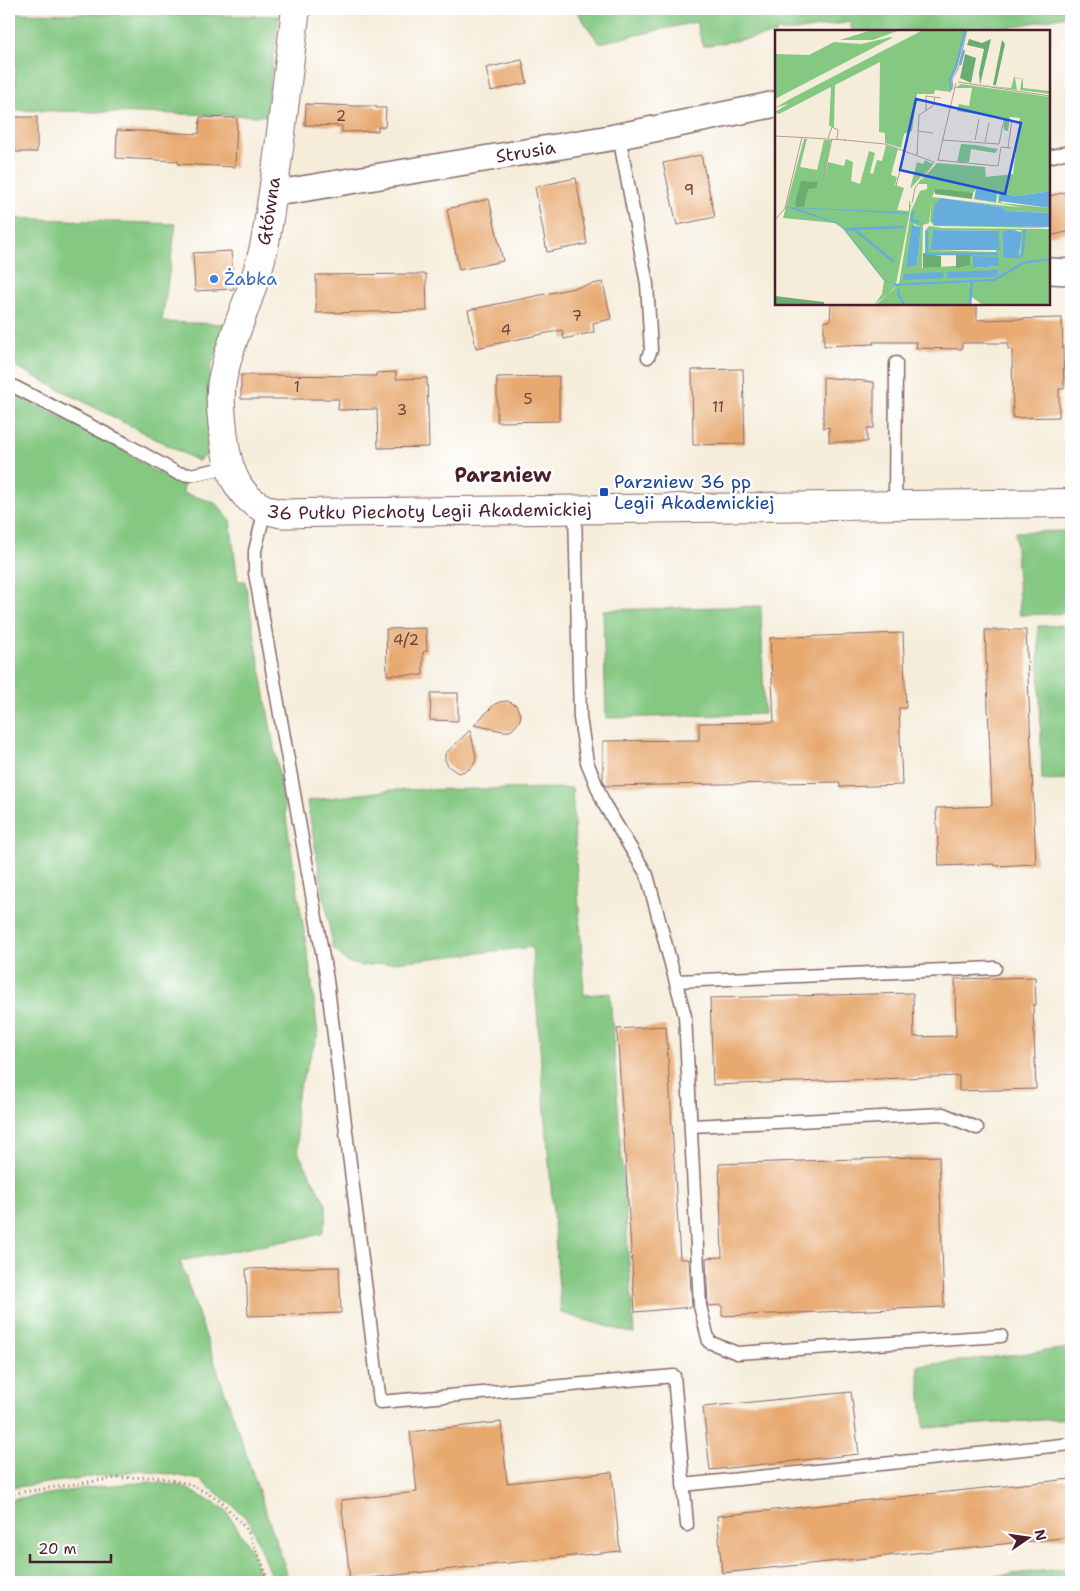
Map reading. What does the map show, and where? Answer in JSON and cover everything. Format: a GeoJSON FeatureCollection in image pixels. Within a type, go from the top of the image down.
{"type":"FeatureCollection","features":[{"type":"Feature","properties":{"kind":"street","name":"Główna"},"geometry":{"type":"LineString","coordinates":[[230,468],[220,396],[222,376],[261,258],[274,189],[296,9]]}},
{"type":"Feature","properties":{"kind":"street","name":"Strusia"},"geometry":{"type":"LineString","coordinates":[[274,189],[290,191],[619,136],[775,104]]}},
{"type":"Feature","properties":{"kind":"street"},"geometry":{"type":"LineString","coordinates":[[1050,272],[1071,272]]}},
{"type":"Feature","properties":{"kind":"street","name":"36 Pułku Piechoty Legii Akademickiej"},"geometry":{"type":"LineString","coordinates":[[230,468],[239,488],[252,501],[265,509],[279,513],[1071,503]]}},
{"type":"Feature","properties":{"kind":"lane"},"geometry":{"type":"LineString","coordinates":[[619,136],[647,284],[651,350],[648,357]]}},
{"type":"Feature","properties":{"kind":"lane"},"geometry":{"type":"LineString","coordinates":[[1050,156],[1071,151]]}},
{"type":"Feature","properties":{"kind":"lane"},"geometry":{"type":"LineString","coordinates":[[895,506],[896,363]]}},
{"type":"Feature","properties":{"kind":"lane"},"geometry":{"type":"LineString","coordinates":[[9,384],[126,444],[177,473],[190,476],[230,468]]}},
{"type":"Feature","properties":{"kind":"lane"},"geometry":{"type":"LineString","coordinates":[[265,509],[255,552],[255,573],[327,980],[380,1402],[674,1376],[687,1525]]}},
{"type":"Feature","properties":{"kind":"lane"},"geometry":{"type":"LineString","coordinates":[[575,510],[580,718],[587,762],[604,804],[647,875],[685,1016],[700,1306],[709,1342],[738,1354],[1001,1336]]}},
{"type":"Feature","properties":{"kind":"lane"},"geometry":{"type":"LineString","coordinates":[[676,981],[995,968]]}},
{"type":"Feature","properties":{"kind":"lane"},"geometry":{"type":"LineString","coordinates":[[690,1126],[943,1114],[977,1128]]}},
{"type":"Feature","properties":{"kind":"lane"},"geometry":{"type":"LineString","coordinates":[[683,1485],[1071,1444]]}},
{"type":"Feature","properties":{"kind":"path"},"geometry":{"type":"LineString","coordinates":[[9,1494],[116,1478],[157,1477],[190,1484],[220,1500],[247,1530],[262,1563],[268,1582]]}},
{"type":"Feature","properties":{"kind":"green space"},"geometry":{"type":"Polygon","coordinates":[[[575,9],[1071,9],[1071,15],[997,30],[852,30],[850,22],[800,30],[775,30],[775,34],[703,46],[696,22],[599,43],[575,9]]]}},
{"type":"Feature","properties":{"kind":"green space"},"geometry":{"type":"Polygon","coordinates":[[[17,13],[279,16],[265,116],[14,110],[17,13]]]}},
{"type":"Feature","properties":{"kind":"green space"},"geometry":{"type":"Polygon","coordinates":[[[9,218],[176,224],[162,322],[228,324],[211,366],[208,385],[211,441],[208,454],[198,461],[9,363],[9,218]]]}},
{"type":"Feature","properties":{"kind":"green space"},"geometry":{"type":"Polygon","coordinates":[[[9,391],[121,448],[149,468],[184,486],[183,493],[218,505],[230,520],[238,581],[245,581],[284,804],[311,976],[318,1034],[299,1089],[295,1107],[299,1154],[326,1204],[326,1218],[322,1234],[180,1261],[290,1582],[273,1582],[250,1522],[230,1503],[200,1480],[170,1474],[135,1471],[9,1488],[9,391]]]}},
{"type":"Feature","properties":{"kind":"green space"},"geometry":{"type":"Polygon","coordinates":[[[1071,531],[1071,613],[1020,615],[1015,532],[1071,531]]]}},
{"type":"Feature","properties":{"kind":"green space"},"geometry":{"type":"Polygon","coordinates":[[[761,606],[764,714],[606,718],[603,610],[761,606]]]}},
{"type":"Feature","properties":{"kind":"green space"},"geometry":{"type":"Polygon","coordinates":[[[1071,625],[1071,828],[1069,779],[1042,780],[1038,626],[1071,625]]]}},
{"type":"Feature","properties":{"kind":"green space"},"geometry":{"type":"Polygon","coordinates":[[[572,788],[584,995],[610,993],[634,1334],[561,1313],[532,947],[361,966],[347,962],[333,948],[307,801],[392,790],[572,788]]]}},
{"type":"Feature","properties":{"kind":"green space"},"geometry":{"type":"Polygon","coordinates":[[[1071,1348],[1071,1418],[924,1428],[918,1366],[1071,1348]]]}},
{"type":"Feature","properties":{"kind":"green space"},"geometry":{"type":"Polygon","coordinates":[[[149,1482],[182,1486],[225,1509],[250,1548],[263,1582],[9,1582],[9,1500],[101,1486],[149,1482]]]}},
{"type":"Feature","properties":{"kind":"green space"},"geometry":{"type":"Polygon","coordinates":[[[1071,1568],[1071,1582],[937,1582],[1071,1568]]]}},
{"type":"Feature","properties":{"kind":"building"},"geometry":{"type":"Polygon","coordinates":[[[522,60],[527,83],[491,91],[486,68],[522,60]]]}},
{"type":"Feature","properties":{"kind":"building"},"geometry":{"type":"Polygon","coordinates":[[[306,104],[386,108],[385,127],[378,127],[378,131],[342,132],[342,126],[305,125],[306,104]]]}},
{"type":"Feature","properties":{"kind":"building"},"geometry":{"type":"Polygon","coordinates":[[[9,117],[37,117],[37,152],[9,152],[9,117]]]}},
{"type":"Feature","properties":{"kind":"building"},"geometry":{"type":"Polygon","coordinates":[[[200,117],[237,118],[235,167],[178,164],[178,161],[116,158],[117,130],[199,134],[200,117]]]}},
{"type":"Feature","properties":{"kind":"building"},"geometry":{"type":"Polygon","coordinates":[[[701,155],[715,217],[677,225],[663,163],[701,155]]]}},
{"type":"Feature","properties":{"kind":"building"},"geometry":{"type":"Polygon","coordinates":[[[576,178],[587,244],[547,252],[535,187],[576,178]]]}},
{"type":"Feature","properties":{"kind":"building"},"geometry":{"type":"Polygon","coordinates":[[[1071,191],[1071,231],[1050,236],[1050,196],[1071,191]]]}},
{"type":"Feature","properties":{"kind":"building"},"geometry":{"type":"Polygon","coordinates":[[[489,199],[503,261],[459,270],[447,209],[489,199]]]}},
{"type":"Feature","properties":{"kind":"building","name":"Żabka"},"geometry":{"type":"Polygon","coordinates":[[[231,251],[234,289],[195,291],[193,253],[231,251]]]}},
{"type":"Feature","properties":{"kind":"building"},"geometry":{"type":"Polygon","coordinates":[[[426,274],[427,311],[316,313],[316,275],[426,274]]]}},
{"type":"Feature","properties":{"kind":"building"},"geometry":{"type":"Polygon","coordinates":[[[603,282],[611,319],[593,323],[594,332],[564,339],[562,330],[476,348],[468,310],[603,282]]]}},
{"type":"Feature","properties":{"kind":"building"},"geometry":{"type":"Polygon","coordinates":[[[831,305],[977,305],[977,320],[1062,318],[1064,389],[1059,389],[1059,417],[1013,418],[1012,349],[1008,349],[1008,343],[962,343],[962,349],[916,348],[917,342],[873,342],[874,344],[824,346],[824,321],[830,321],[831,305]]]}},
{"type":"Feature","properties":{"kind":"building"},"geometry":{"type":"Polygon","coordinates":[[[743,369],[745,444],[693,445],[692,370],[743,369]]]}},
{"type":"Feature","properties":{"kind":"building"},"geometry":{"type":"Polygon","coordinates":[[[396,372],[396,379],[427,378],[429,447],[378,448],[377,409],[338,410],[339,399],[241,399],[241,375],[376,376],[376,373],[396,372]]]}},
{"type":"Feature","properties":{"kind":"building"},"geometry":{"type":"Polygon","coordinates":[[[559,376],[559,421],[497,422],[497,377],[559,376]]]}},
{"type":"Feature","properties":{"kind":"building"},"geometry":{"type":"Polygon","coordinates":[[[823,377],[874,382],[874,428],[867,428],[867,442],[829,442],[829,427],[823,428],[823,377]]]}},
{"type":"Feature","properties":{"kind":"building"},"geometry":{"type":"Polygon","coordinates":[[[426,628],[427,651],[423,652],[423,675],[387,675],[386,629],[426,628]]]}},
{"type":"Feature","properties":{"kind":"building"},"geometry":{"type":"Polygon","coordinates":[[[985,630],[1026,630],[1036,864],[939,866],[936,808],[992,806],[985,630]]]}},
{"type":"Feature","properties":{"kind":"building"},"geometry":{"type":"Polygon","coordinates":[[[903,633],[906,708],[899,708],[902,785],[840,787],[839,782],[605,786],[603,780],[603,741],[699,740],[699,723],[774,722],[770,638],[903,633]]]}},
{"type":"Feature","properties":{"kind":"building"},"geometry":{"type":"Polygon","coordinates":[[[431,693],[458,693],[458,721],[430,720],[431,693]]]}},
{"type":"Feature","properties":{"kind":"building"},"geometry":{"type":"Polygon","coordinates":[[[507,701],[516,705],[521,716],[513,729],[503,731],[474,725],[495,704],[507,701]]]}},
{"type":"Feature","properties":{"kind":"building"},"geometry":{"type":"Polygon","coordinates":[[[470,730],[476,756],[475,762],[468,770],[458,773],[448,766],[445,754],[470,730]]]}},
{"type":"Feature","properties":{"kind":"building"},"geometry":{"type":"Polygon","coordinates":[[[1035,977],[1036,1005],[1033,1005],[1036,1089],[959,1091],[959,1076],[713,1085],[710,998],[913,993],[914,1037],[956,1036],[955,979],[1035,977]]]}},
{"type":"Feature","properties":{"kind":"building"},"geometry":{"type":"Polygon","coordinates":[[[666,1026],[680,1259],[689,1259],[692,1307],[635,1312],[617,1029],[666,1026]]]}},
{"type":"Feature","properties":{"kind":"building"},"geometry":{"type":"Polygon","coordinates":[[[939,1156],[944,1307],[722,1316],[722,1305],[708,1306],[706,1258],[722,1257],[719,1164],[939,1156]]]}},
{"type":"Feature","properties":{"kind":"building"},"geometry":{"type":"Polygon","coordinates":[[[339,1267],[341,1313],[248,1316],[246,1269],[339,1267]]]}},
{"type":"Feature","properties":{"kind":"building"},"geometry":{"type":"Polygon","coordinates":[[[851,1392],[859,1454],[710,1470],[703,1407],[851,1392]]]}},
{"type":"Feature","properties":{"kind":"building"},"geometry":{"type":"Polygon","coordinates":[[[501,1422],[507,1483],[612,1472],[620,1551],[350,1580],[341,1500],[417,1492],[410,1432],[501,1422]]]}},
{"type":"Feature","properties":{"kind":"building"},"geometry":{"type":"Polygon","coordinates":[[[1071,1479],[1071,1537],[722,1573],[717,1516],[1071,1479]]]}},
{"type":"Feature","properties":{"kind":"place","name":"Żabka"},"geometry":{"type":"Point","coordinates":[214,279]}},
{"type":"Feature","properties":{"kind":"place","name":"Parzniew 36 pp Legii Akademickiej"},"geometry":{"type":"Point","coordinates":[604,492]}},
{"type":"Feature","properties":{"kind":"district","name":"Parzniew"},"geometry":{"type":"Point","coordinates":[503,475]}}]}
